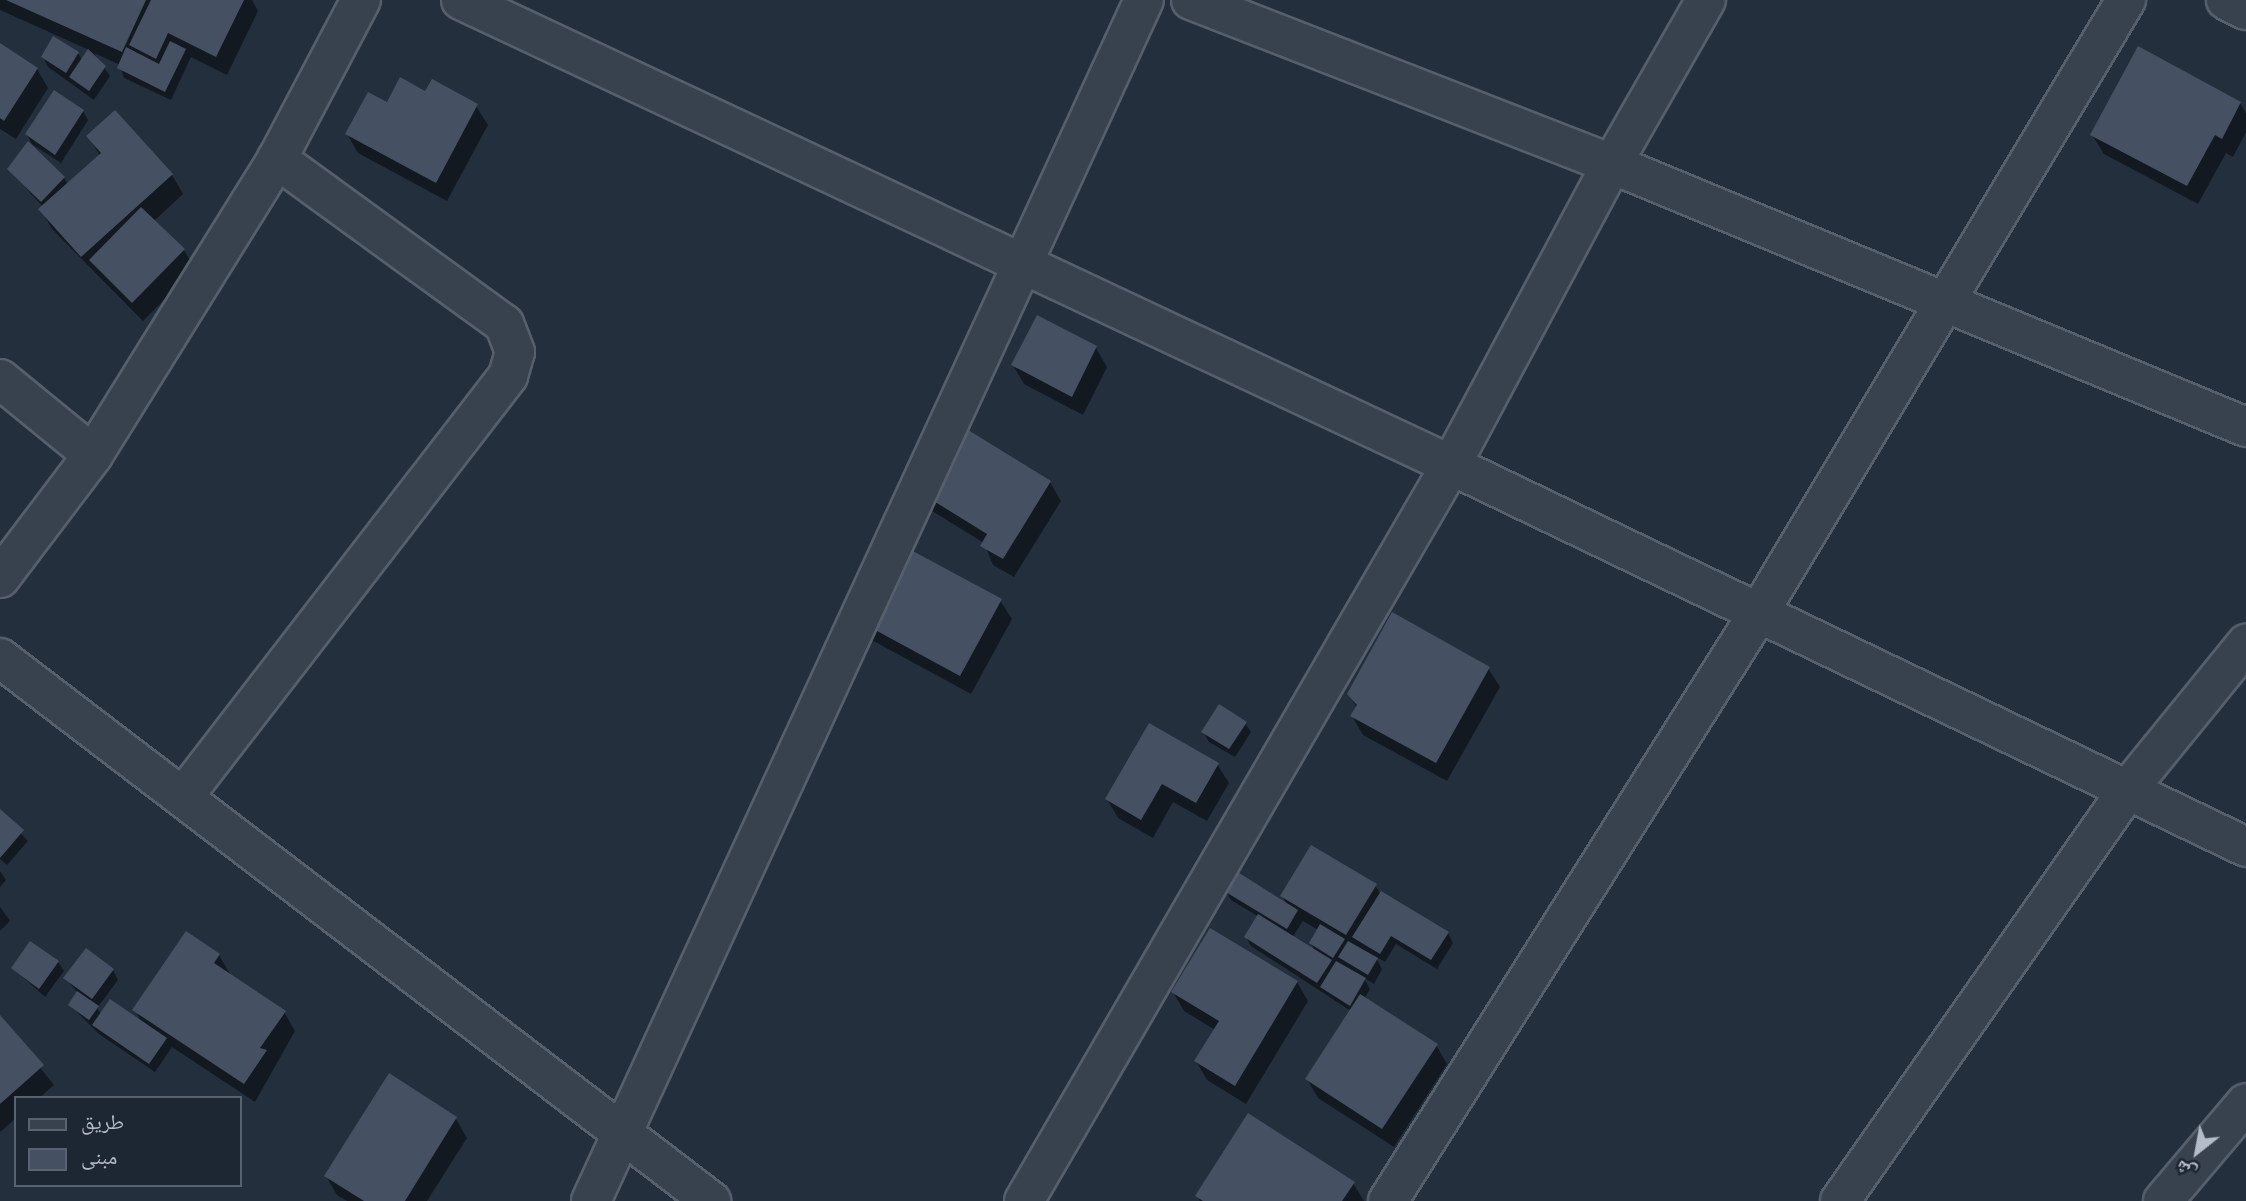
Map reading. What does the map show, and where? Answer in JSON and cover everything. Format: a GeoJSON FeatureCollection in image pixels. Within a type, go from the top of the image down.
{"type":"FeatureCollection","features":[{"type":"Feature","properties":{"kind":"street"},"geometry":{"type":"LineString","coordinates":[[0,578],[93,455],[277,159],[361,0]]}},
{"type":"Feature","properties":{"kind":"street"},"geometry":{"type":"LineString","coordinates":[[461,0],[1451,465],[1758,614],[2129,788],[2246,848]]}},
{"type":"Feature","properties":{"kind":"street"},"geometry":{"type":"LineString","coordinates":[[591,1201],[1026,265],[1144,0]]}},
{"type":"Feature","properties":{"kind":"street"},"geometry":{"type":"LineString","coordinates":[[1191,0],[1612,164],[1946,300],[2246,427]]}},
{"type":"Feature","properties":{"kind":"street"},"geometry":{"type":"LineString","coordinates":[[1024,1201],[1451,465],[1612,164],[1706,0]]}},
{"type":"Feature","properties":{"kind":"street"},"geometry":{"type":"LineString","coordinates":[[1388,1201],[1758,614],[2126,0]]}},
{"type":"Feature","properties":{"kind":"street"},"geometry":{"type":"LineString","coordinates":[[2226,0],[2246,10]]}},
{"type":"Feature","properties":{"kind":"street"},"geometry":{"type":"LineString","coordinates":[[183,797],[508,376],[515,352],[504,324],[277,159]]}},
{"type":"Feature","properties":{"kind":"street"},"geometry":{"type":"LineString","coordinates":[[0,379],[93,455]]}},
{"type":"Feature","properties":{"kind":"street"},"geometry":{"type":"LineString","coordinates":[[1840,1201],[2129,788],[2246,645]]}},
{"type":"Feature","properties":{"kind":"street"},"geometry":{"type":"LineString","coordinates":[[0,658],[623,1137],[711,1201]]}},
{"type":"Feature","properties":{"kind":"street"},"geometry":{"type":"LineString","coordinates":[[2163,1201],[2246,1103]]}},
{"type":"Feature","properties":{"kind":"building"},"geometry":{"type":"Polygon","coordinates":[[[6,0],[146,0],[122,52],[6,0]]]}},
{"type":"Feature","properties":{"kind":"building"},"geometry":{"type":"Polygon","coordinates":[[[151,0],[244,0],[216,57],[168,33],[156,59],[129,45],[151,0]]]}},
{"type":"Feature","properties":{"kind":"building"},"geometry":{"type":"Polygon","coordinates":[[[53,36],[79,52],[66,73],[41,57],[53,36]]]}},
{"type":"Feature","properties":{"kind":"building"},"geometry":{"type":"Polygon","coordinates":[[[170,41],[186,49],[165,92],[117,68],[126,47],[159,64],[170,41]]]}},
{"type":"Feature","properties":{"kind":"building"},"geometry":{"type":"Polygon","coordinates":[[[0,43],[38,68],[4,121],[0,118],[0,43]]]}},
{"type":"Feature","properties":{"kind":"building"},"geometry":{"type":"Polygon","coordinates":[[[2138,46],[2241,102],[2222,139],[2215,135],[2187,186],[2090,135],[2138,46]]]}},
{"type":"Feature","properties":{"kind":"building"},"geometry":{"type":"Polygon","coordinates":[[[88,49],[106,66],[89,91],[69,77],[88,49]]]}},
{"type":"Feature","properties":{"kind":"building"},"geometry":{"type":"Polygon","coordinates":[[[400,77],[425,91],[432,79],[478,104],[436,183],[345,134],[368,92],[387,102],[400,77]]]}},
{"type":"Feature","properties":{"kind":"building"},"geometry":{"type":"Polygon","coordinates":[[[54,90],[84,110],[55,155],[25,134],[54,90]]]}},
{"type":"Feature","properties":{"kind":"building"},"geometry":{"type":"Polygon","coordinates":[[[115,110],[173,174],[81,257],[38,209],[101,153],[86,136],[115,110]]]}},
{"type":"Feature","properties":{"kind":"building"},"geometry":{"type":"Polygon","coordinates":[[[28,141],[65,177],[41,202],[7,169],[28,141]]]}},
{"type":"Feature","properties":{"kind":"building"},"geometry":{"type":"Polygon","coordinates":[[[141,207],[185,249],[132,303],[89,260],[141,207]]]}},
{"type":"Feature","properties":{"kind":"building"},"geometry":{"type":"Polygon","coordinates":[[[1037,315],[1097,346],[1072,397],[1011,365],[1037,315]]]}},
{"type":"Feature","properties":{"kind":"building"},"geometry":{"type":"Polygon","coordinates":[[[952,420],[1051,481],[1003,559],[980,546],[987,534],[911,487],[952,420]]]}},
{"type":"Feature","properties":{"kind":"building"},"geometry":{"type":"Polygon","coordinates":[[[883,535],[1002,599],[960,676],[842,612],[883,535]]]}},
{"type":"Feature","properties":{"kind":"building"},"geometry":{"type":"Polygon","coordinates":[[[1392,612],[1490,667],[1436,763],[1350,716],[1357,705],[1347,694],[1392,612]]]}},
{"type":"Feature","properties":{"kind":"building"},"geometry":{"type":"Polygon","coordinates":[[[1219,704],[1247,722],[1229,749],[1201,732],[1219,704]]]}},
{"type":"Feature","properties":{"kind":"building"},"geometry":{"type":"Polygon","coordinates":[[[1149,723],[1219,763],[1196,803],[1162,784],[1141,820],[1105,799],[1149,723]]]}},
{"type":"Feature","properties":{"kind":"building"},"geometry":{"type":"Polygon","coordinates":[[[0,809],[24,830],[0,858],[0,809]]]}},
{"type":"Feature","properties":{"kind":"building"},"geometry":{"type":"Polygon","coordinates":[[[1311,845],[1377,884],[1346,935],[1280,896],[1311,845]]]}},
{"type":"Feature","properties":{"kind":"building"},"geometry":{"type":"Polygon","coordinates":[[[1236,871],[1298,910],[1287,929],[1224,891],[1236,871]]]}},
{"type":"Feature","properties":{"kind":"building"},"geometry":{"type":"Polygon","coordinates":[[[1381,891],[1449,932],[1431,960],[1391,936],[1380,954],[1352,937],[1381,891]]]}},
{"type":"Feature","properties":{"kind":"building"},"geometry":{"type":"Polygon","coordinates":[[[1258,914],[1332,960],[1317,983],[1244,937],[1258,914]]]}},
{"type":"Feature","properties":{"kind":"building"},"geometry":{"type":"Polygon","coordinates":[[[1320,924],[1345,939],[1333,958],[1309,943],[1320,924]]]}},
{"type":"Feature","properties":{"kind":"building"},"geometry":{"type":"Polygon","coordinates":[[[1210,928],[1298,981],[1235,1086],[1194,1061],[1219,1021],[1171,992],[1210,928]]]}},
{"type":"Feature","properties":{"kind":"building"},"geometry":{"type":"Polygon","coordinates":[[[186,931],[220,954],[214,963],[286,1011],[260,1048],[267,1050],[244,1084],[132,1010],[186,931]]]}},
{"type":"Feature","properties":{"kind":"building"},"geometry":{"type":"Polygon","coordinates":[[[30,941],[59,961],[39,989],[11,968],[30,941]]]}},
{"type":"Feature","properties":{"kind":"building"},"geometry":{"type":"Polygon","coordinates":[[[1348,941],[1378,958],[1368,975],[1338,957],[1348,941]]]}},
{"type":"Feature","properties":{"kind":"building"},"geometry":{"type":"Polygon","coordinates":[[[86,948],[114,969],[92,999],[63,978],[86,948]]]}},
{"type":"Feature","properties":{"kind":"building"},"geometry":{"type":"Polygon","coordinates":[[[1336,961],[1366,978],[1350,1006],[1320,987],[1336,961]]]}},
{"type":"Feature","properties":{"kind":"building"},"geometry":{"type":"Polygon","coordinates":[[[77,991],[99,1006],[89,1020],[68,1005],[77,991]]]}},
{"type":"Feature","properties":{"kind":"building"},"geometry":{"type":"Polygon","coordinates":[[[1360,994],[1438,1044],[1382,1129],[1305,1079],[1360,994]]]}},
{"type":"Feature","properties":{"kind":"building"},"geometry":{"type":"Polygon","coordinates":[[[110,999],[167,1038],[149,1064],[92,1025],[110,999]]]}},
{"type":"Feature","properties":{"kind":"building"},"geometry":{"type":"Polygon","coordinates":[[[0,1015],[44,1065],[0,1104],[0,1015]]]}},
{"type":"Feature","properties":{"kind":"building"},"geometry":{"type":"Polygon","coordinates":[[[389,1073],[457,1117],[405,1201],[364,1201],[324,1176],[389,1073]]]}},
{"type":"Feature","properties":{"kind":"building"},"geometry":{"type":"Polygon","coordinates":[[[1248,1113],[1355,1182],[1342,1201],[1203,1201],[1195,1196],[1248,1113]]]}}]}
